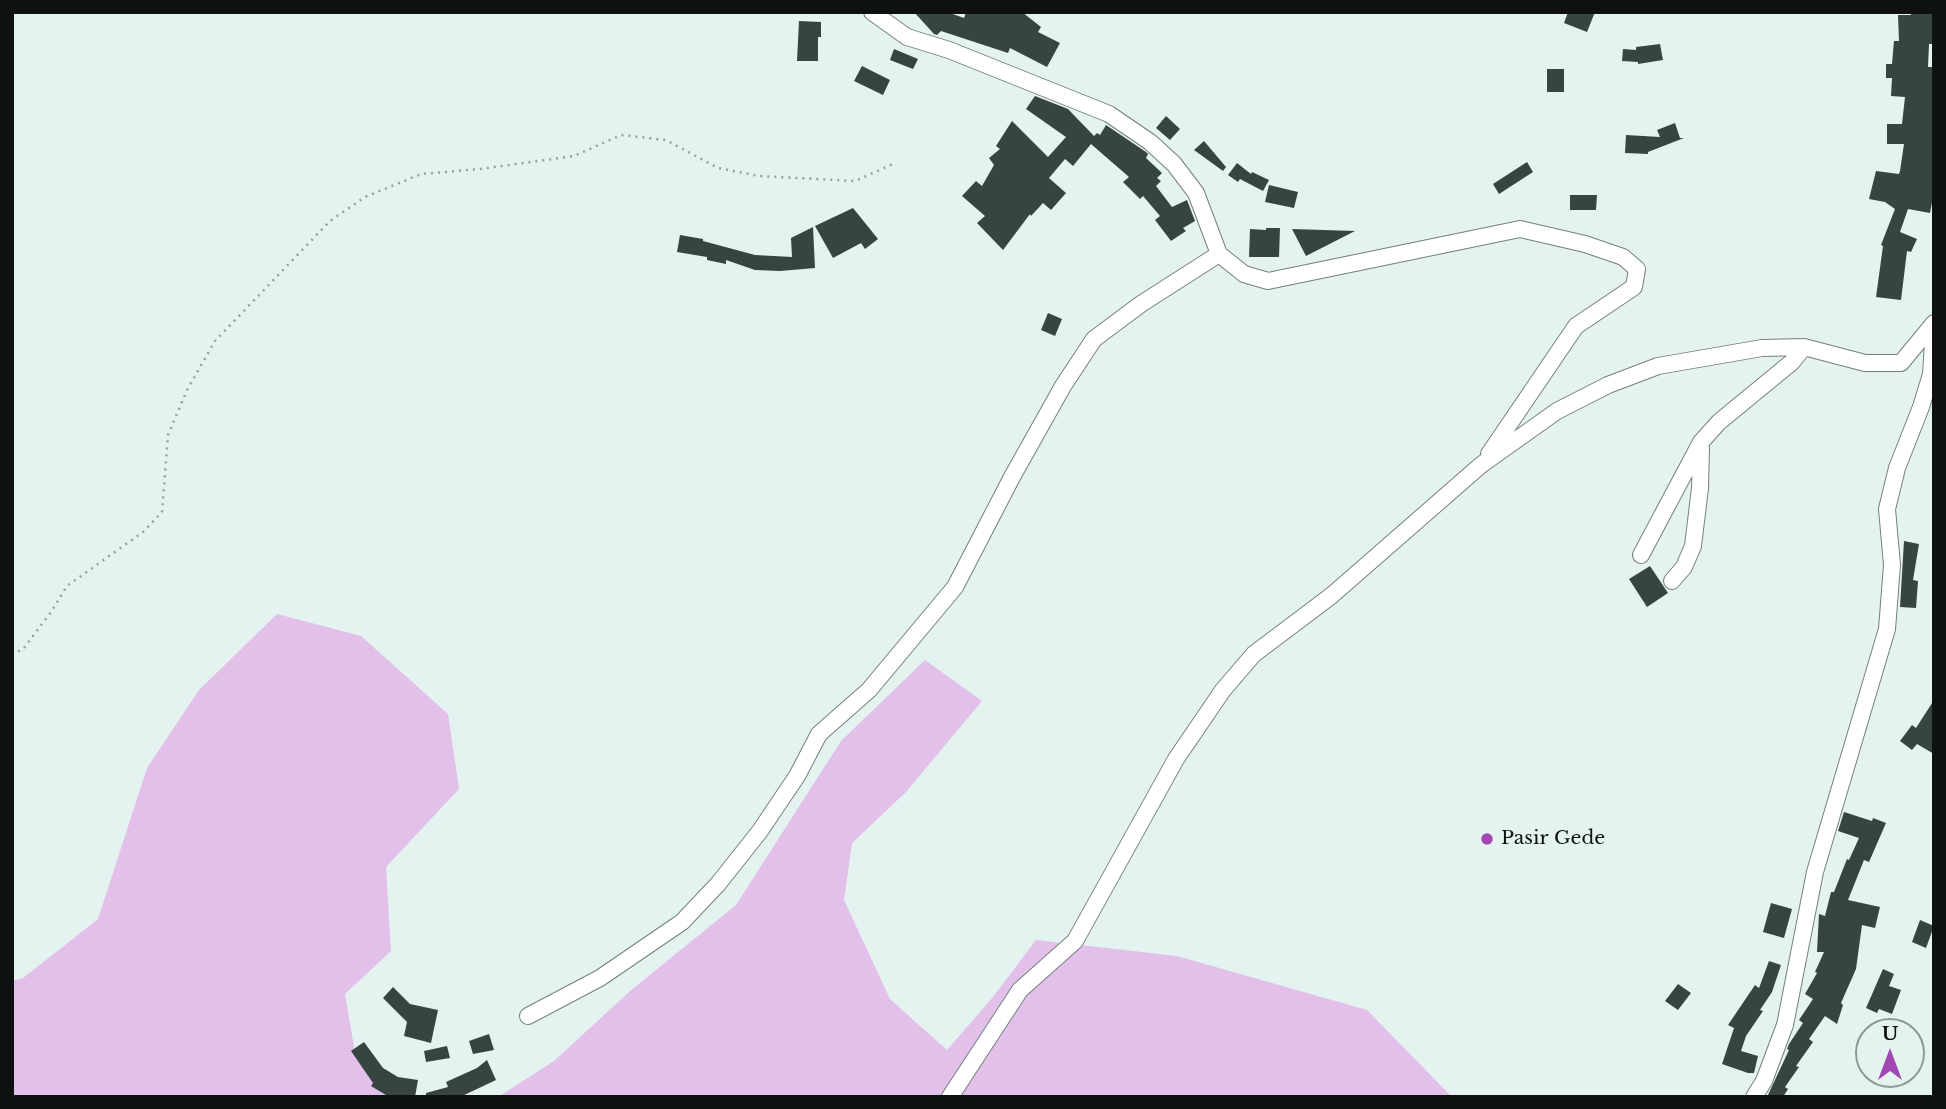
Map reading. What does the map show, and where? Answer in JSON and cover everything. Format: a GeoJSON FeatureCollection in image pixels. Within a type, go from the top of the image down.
{"type":"FeatureCollection","features":[{"type":"Feature","properties":{"kind":"street"},"geometry":{"type":"LineString","coordinates":[[872,12],[907,37],[948,50],[1110,114],[1150,142],[1174,164],[1196,193],[1219,254],[1244,274],[1268,281],[1520,229],[1585,244],[1623,257],[1637,269],[1634,287],[1576,326],[1481,465]]}},
{"type":"Feature","properties":{"kind":"street"},"geometry":{"type":"LineString","coordinates":[[528,1016],[600,978],[682,922],[718,884],[760,831],[797,776],[819,734],[869,690],[955,587],[1063,386],[1094,339],[1141,304],[1219,254]]}},
{"type":"Feature","properties":{"kind":"street"},"geometry":{"type":"LineString","coordinates":[[950,1097],[1020,990],[1075,941],[1176,759],[1223,690],[1254,654],[1331,596],[1481,465],[1557,411],[1608,385],[1658,366],[1762,348],[1804,347],[1865,363],[1901,363],[1934,325]]}},
{"type":"Feature","properties":{"kind":"street"},"geometry":{"type":"LineString","coordinates":[[1754,1097],[1764,1081],[1785,1025],[1815,872],[1886,629],[1892,565],[1887,509],[1897,468],[1931,374],[1934,325]]}},
{"type":"Feature","properties":{"kind":"street"},"geometry":{"type":"LineString","coordinates":[[1641,555],[1701,443],[1719,422],[1785,368],[1804,347]]}},
{"type":"Feature","properties":{"kind":"street"},"geometry":{"type":"LineString","coordinates":[[1672,581],[1684,567],[1693,546],[1700,488],[1701,443]]}},
{"type":"Feature","properties":{"kind":"path"},"geometry":{"type":"LineString","coordinates":[[12,655],[24,648],[51,612],[66,586],[143,532],[162,512],[168,435],[187,390],[215,341],[330,221],[365,197],[422,174],[574,156],[621,135],[666,140],[718,168],[759,176],[855,181],[893,164]]}},
{"type":"Feature","properties":{"kind":"shaded area"},"geometry":{"type":"Polygon","coordinates":[[[277,614],[361,636],[448,714],[459,789],[386,867],[391,951],[345,994],[356,1059],[402,1097],[12,1097],[12,981],[23,978],[98,919],[147,768],[199,690],[277,614]]]}},
{"type":"Feature","properties":{"kind":"shaded area"},"geometry":{"type":"Polygon","coordinates":[[[925,660],[982,701],[906,792],[852,843],[844,900],[890,999],[947,1050],[993,997],[1036,940],[1177,956],[1367,1010],[1452,1097],[498,1097],[554,1061],[630,991],[736,905],[841,741],[925,660]]]}},
{"type":"Feature","properties":{"kind":"building"},"geometry":{"type":"Polygon","coordinates":[[[914,12],[947,12],[964,18],[966,12],[1022,12],[1041,27],[1038,32],[1060,43],[1047,67],[1010,48],[1008,53],[941,31],[937,35],[934,34],[914,12]]]}},
{"type":"Feature","properties":{"kind":"building"},"geometry":{"type":"Polygon","coordinates":[[[1568,12],[1595,12],[1587,32],[1564,23],[1568,12]]]}},
{"type":"Feature","properties":{"kind":"building"},"geometry":{"type":"Polygon","coordinates":[[[1911,12],[1934,12],[1934,44],[1929,44],[1928,67],[1934,67],[1934,192],[1930,213],[1908,209],[1900,232],[1917,239],[1911,252],[1907,251],[1901,300],[1876,297],[1881,245],[1895,209],[1885,202],[1869,199],[1876,171],[1899,174],[1900,171],[1904,144],[1887,144],[1887,124],[1902,124],[1905,97],[1891,96],[1892,78],[1886,78],[1886,64],[1892,64],[1894,41],[1899,41],[1898,15],[1911,15],[1911,12]]]}},
{"type":"Feature","properties":{"kind":"building"},"geometry":{"type":"Polygon","coordinates":[[[799,21],[821,22],[818,61],[797,61],[799,21]]]}},
{"type":"Feature","properties":{"kind":"building"},"geometry":{"type":"Polygon","coordinates":[[[1660,44],[1663,60],[1638,64],[1622,61],[1623,49],[1636,50],[1636,47],[1660,44]]]}},
{"type":"Feature","properties":{"kind":"building"},"geometry":{"type":"Polygon","coordinates":[[[894,49],[918,59],[913,69],[890,60],[894,49]]]}},
{"type":"Feature","properties":{"kind":"building"},"geometry":{"type":"Polygon","coordinates":[[[862,66],[890,80],[883,95],[854,81],[862,66]]]}},
{"type":"Feature","properties":{"kind":"building"},"geometry":{"type":"Polygon","coordinates":[[[1547,69],[1564,69],[1564,92],[1547,92],[1547,69]]]}},
{"type":"Feature","properties":{"kind":"building"},"geometry":{"type":"Polygon","coordinates":[[[1035,96],[1068,109],[1094,136],[1097,133],[1100,135],[1106,125],[1146,152],[1146,158],[1162,173],[1157,178],[1161,181],[1156,186],[1172,207],[1187,200],[1195,221],[1183,228],[1186,231],[1171,241],[1155,220],[1160,216],[1143,196],[1140,199],[1123,182],[1129,177],[1091,144],[1073,166],[1065,159],[1049,178],[1066,193],[1051,210],[1043,203],[1031,216],[1030,214],[1003,250],[977,223],[985,216],[962,196],[976,181],[982,186],[994,165],[989,158],[1000,149],[996,146],[1012,121],[1048,157],[1066,137],[1026,109],[1035,96]]]}},
{"type":"Feature","properties":{"kind":"building"},"geometry":{"type":"Polygon","coordinates":[[[1166,116],[1180,129],[1170,140],[1156,128],[1166,116]]]}},
{"type":"Feature","properties":{"kind":"building"},"geometry":{"type":"Polygon","coordinates":[[[1675,123],[1680,138],[1684,138],[1648,154],[1625,153],[1626,135],[1660,137],[1657,130],[1675,123]]]}},
{"type":"Feature","properties":{"kind":"building"},"geometry":{"type":"Polygon","coordinates":[[[1204,141],[1226,167],[1223,171],[1194,150],[1204,141]]]}},
{"type":"Feature","properties":{"kind":"building"},"geometry":{"type":"Polygon","coordinates":[[[1527,162],[1533,172],[1499,194],[1493,184],[1527,162]]]}},
{"type":"Feature","properties":{"kind":"building"},"geometry":{"type":"Polygon","coordinates":[[[1237,163],[1251,174],[1252,172],[1269,180],[1263,191],[1240,179],[1238,182],[1228,175],[1237,163]]]}},
{"type":"Feature","properties":{"kind":"building"},"geometry":{"type":"Polygon","coordinates":[[[1269,185],[1298,192],[1294,208],[1265,202],[1269,185]]]}},
{"type":"Feature","properties":{"kind":"building"},"geometry":{"type":"Polygon","coordinates":[[[1570,195],[1597,195],[1596,210],[1570,210],[1570,195]]]}},
{"type":"Feature","properties":{"kind":"building"},"geometry":{"type":"Polygon","coordinates":[[[853,208],[878,239],[865,249],[861,243],[833,258],[815,226],[853,208]]]}},
{"type":"Feature","properties":{"kind":"building"},"geometry":{"type":"Polygon","coordinates":[[[813,227],[815,268],[755,270],[726,260],[726,264],[707,260],[707,257],[677,252],[680,235],[755,255],[792,257],[791,238],[813,227]]]}},
{"type":"Feature","properties":{"kind":"building"},"geometry":{"type":"Polygon","coordinates":[[[1280,228],[1279,257],[1249,257],[1250,229],[1280,228]]]}},
{"type":"Feature","properties":{"kind":"building"},"geometry":{"type":"Polygon","coordinates":[[[1292,229],[1355,231],[1306,256],[1292,229]]]}},
{"type":"Feature","properties":{"kind":"building"},"geometry":{"type":"Polygon","coordinates":[[[1048,313],[1062,319],[1055,336],[1041,330],[1048,313]]]}},
{"type":"Feature","properties":{"kind":"building"},"geometry":{"type":"Polygon","coordinates":[[[1904,541],[1919,544],[1913,580],[1918,581],[1916,608],[1900,607],[1904,541]]]}},
{"type":"Feature","properties":{"kind":"building"},"geometry":{"type":"Polygon","coordinates":[[[1650,566],[1668,593],[1647,607],[1629,579],[1650,566]]]}},
{"type":"Feature","properties":{"kind":"building"},"geometry":{"type":"Polygon","coordinates":[[[1934,700],[1934,754],[1917,744],[1912,750],[1900,741],[1912,725],[1916,728],[1934,700]]]}},
{"type":"Feature","properties":{"kind":"building"},"geometry":{"type":"Polygon","coordinates":[[[1844,812],[1886,823],[1869,862],[1864,860],[1848,900],[1880,907],[1875,928],[1862,925],[1856,969],[1841,1003],[1843,1005],[1837,1024],[1825,1016],[1809,1039],[1813,1042],[1796,1066],[1799,1067],[1785,1087],[1788,1089],[1783,1097],[1767,1097],[1789,1050],[1789,1044],[1803,1023],[1799,1020],[1813,999],[1805,994],[1817,973],[1815,972],[1824,952],[1817,952],[1819,914],[1825,916],[1831,892],[1834,892],[1859,838],[1838,831],[1844,812]]]}},
{"type":"Feature","properties":{"kind":"building"},"geometry":{"type":"Polygon","coordinates":[[[1771,903],[1792,909],[1784,938],[1763,932],[1771,903]]]}},
{"type":"Feature","properties":{"kind":"building"},"geometry":{"type":"Polygon","coordinates":[[[1920,920],[1934,926],[1926,948],[1912,942],[1920,920]]]}},
{"type":"Feature","properties":{"kind":"building"},"geometry":{"type":"Polygon","coordinates":[[[1769,961],[1781,965],[1772,992],[1746,1036],[1741,1051],[1758,1056],[1754,1073],[1748,1073],[1722,1064],[1734,1028],[1728,1025],[1755,985],[1759,988],[1769,961]]]}},
{"type":"Feature","properties":{"kind":"building"},"geometry":{"type":"Polygon","coordinates":[[[1883,969],[1894,974],[1889,986],[1901,990],[1892,1014],[1879,1009],[1877,1013],[1866,1008],[1883,969]]]}},
{"type":"Feature","properties":{"kind":"building"},"geometry":{"type":"Polygon","coordinates":[[[1678,984],[1691,993],[1678,1010],[1665,1001],[1678,984]]]}},
{"type":"Feature","properties":{"kind":"building"},"geometry":{"type":"Polygon","coordinates":[[[393,987],[410,1004],[438,1010],[431,1043],[404,1036],[407,1022],[383,998],[393,987]]]}},
{"type":"Feature","properties":{"kind":"building"},"geometry":{"type":"Polygon","coordinates":[[[489,1034],[494,1050],[473,1054],[469,1041],[489,1034]]]}},
{"type":"Feature","properties":{"kind":"building"},"geometry":{"type":"Polygon","coordinates":[[[364,1042],[383,1068],[398,1077],[418,1080],[415,1097],[386,1095],[371,1086],[373,1083],[351,1051],[364,1042]]]}},
{"type":"Feature","properties":{"kind":"building"},"geometry":{"type":"Polygon","coordinates":[[[447,1046],[450,1058],[426,1062],[424,1051],[447,1046]]]}},
{"type":"Feature","properties":{"kind":"building"},"geometry":{"type":"Polygon","coordinates":[[[487,1060],[496,1080],[460,1097],[426,1097],[426,1093],[448,1087],[446,1082],[477,1068],[487,1060]]]}},
{"type":"Feature","properties":{"kind":"place","name":"Pasir Gede"},"geometry":{"type":"Point","coordinates":[1487,839]}}]}
